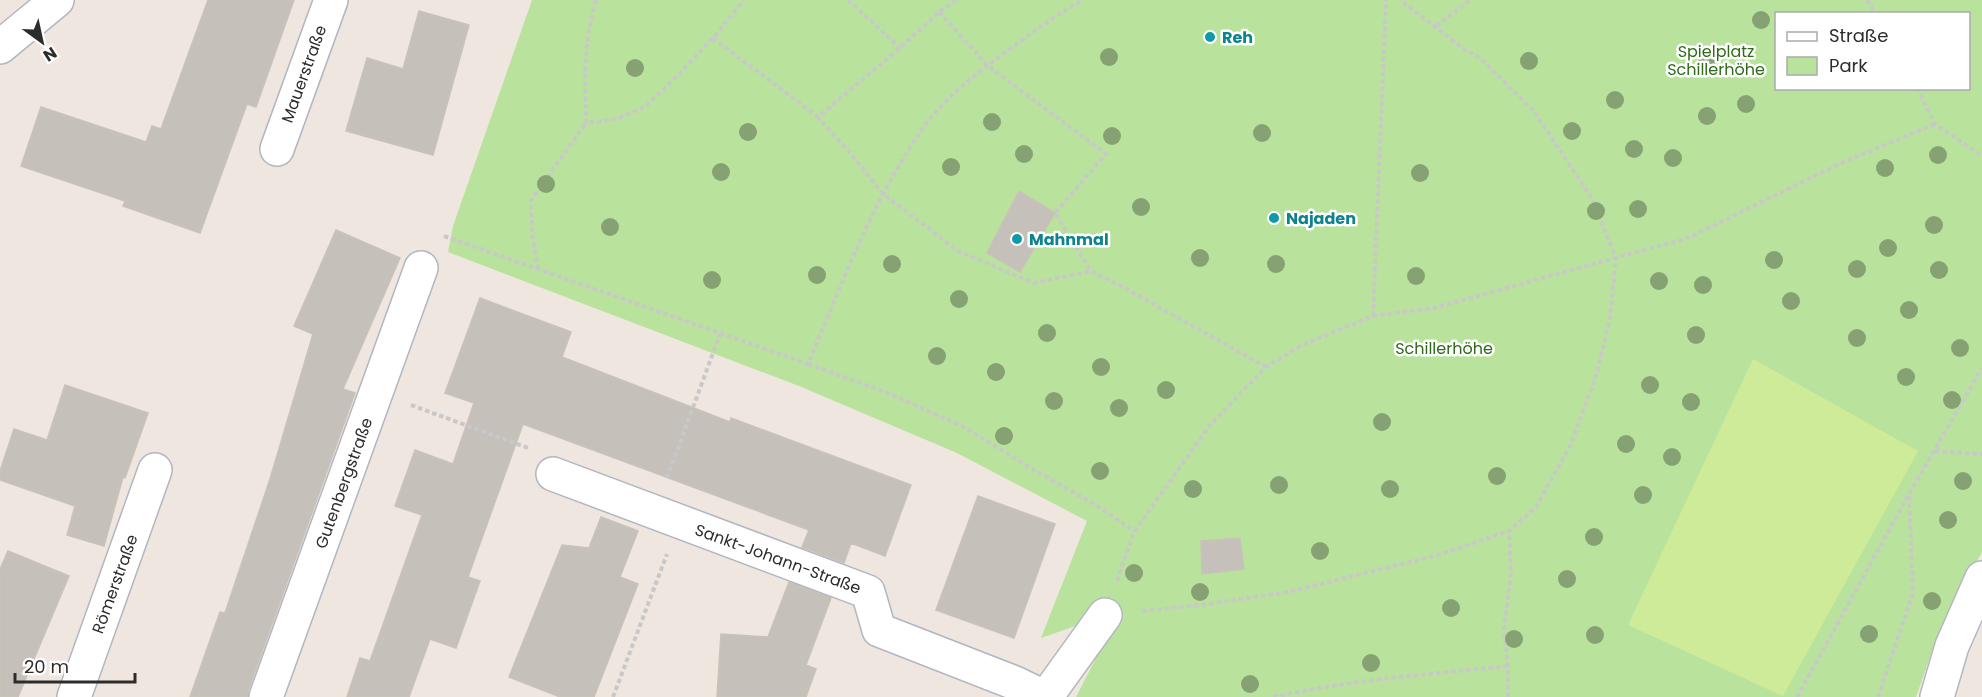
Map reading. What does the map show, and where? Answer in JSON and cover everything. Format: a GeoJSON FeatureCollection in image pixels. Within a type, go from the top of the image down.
{"type":"FeatureCollection","features":[{"type":"Feature","properties":{"kind":"street"},"geometry":{"type":"LineString","coordinates":[[0,47],[57,0]]}},
{"type":"Feature","properties":{"kind":"street","name":"Mauerstraße"},"geometry":{"type":"LineString","coordinates":[[277,149],[331,0]]}},
{"type":"Feature","properties":{"kind":"street","name":"Gutenbergstraße"},"geometry":{"type":"LineString","coordinates":[[266,697],[421,268]]}},
{"type":"Feature","properties":{"kind":"street","name":"Römerstraße"},"geometry":{"type":"LineString","coordinates":[[74,697],[155,470]]}},
{"type":"Feature","properties":{"kind":"street","name":"Sankt-Johann-Straße"},"geometry":{"type":"LineString","coordinates":[[553,474],[868,592],[879,630],[1045,697],[1105,615]]}},
{"type":"Feature","properties":{"kind":"street"},"geometry":{"type":"LineString","coordinates":[[1937,697],[1952,646],[1982,578]]}},
{"type":"Feature","properties":{"kind":"path"},"geometry":{"type":"LineString","coordinates":[[538,269],[532,234],[531,200],[586,123],[584,62],[589,26],[596,0]]}},
{"type":"Feature","properties":{"kind":"path"},"geometry":{"type":"LineString","coordinates":[[586,123],[617,120],[645,107],[713,38],[744,0]]}},
{"type":"Feature","properties":{"kind":"path"},"geometry":{"type":"LineString","coordinates":[[848,0],[900,48]]}},
{"type":"Feature","properties":{"kind":"path"},"geometry":{"type":"LineString","coordinates":[[818,117],[939,12],[956,0]]}},
{"type":"Feature","properties":{"kind":"path"},"geometry":{"type":"LineString","coordinates":[[808,364],[841,285],[883,195],[922,130],[951,97],[988,66],[1059,13],[1083,0]]}},
{"type":"Feature","properties":{"kind":"path"},"geometry":{"type":"LineString","coordinates":[[1373,316],[1386,0]]}},
{"type":"Feature","properties":{"kind":"path"},"geometry":{"type":"LineString","coordinates":[[1400,0],[1464,49],[1481,59],[1533,110],[1591,197],[1616,258],[1610,318],[1599,367],[1571,444],[1536,507],[1509,531],[1438,555],[1288,592],[1208,604],[1105,615],[1134,532],[1210,425],[1266,367],[1302,345],[1373,316],[1434,308],[1616,258],[1688,238],[1839,164],[1935,124]]}},
{"type":"Feature","properties":{"kind":"path"},"geometry":{"type":"LineString","coordinates":[[1436,26],[1470,0]]}},
{"type":"Feature","properties":{"kind":"path"},"geometry":{"type":"LineString","coordinates":[[939,12],[988,66],[1106,154],[1055,213],[1091,271],[1266,367]]}},
{"type":"Feature","properties":{"kind":"path"},"geometry":{"type":"LineString","coordinates":[[713,38],[818,117],[883,195],[958,251],[1034,284],[1091,271]]}},
{"type":"Feature","properties":{"kind":"path"},"geometry":{"type":"LineString","coordinates":[[1918,90],[1935,124],[1982,156]]}},
{"type":"Feature","properties":{"kind":"path"},"geometry":{"type":"LineString","coordinates":[[421,268],[439,235],[888,393],[964,427],[1096,505],[1134,532]]}},
{"type":"Feature","properties":{"kind":"path"},"geometry":{"type":"LineString","coordinates":[[613,697],[720,334]]}},
{"type":"Feature","properties":{"kind":"path"},"geometry":{"type":"LineString","coordinates":[[1797,697],[1909,494],[1982,368]]}},
{"type":"Feature","properties":{"kind":"path"},"geometry":{"type":"LineString","coordinates":[[376,393],[533,450],[553,474]]}},
{"type":"Feature","properties":{"kind":"path"},"geometry":{"type":"LineString","coordinates":[[1935,451],[1982,454]]}},
{"type":"Feature","properties":{"kind":"path"},"geometry":{"type":"LineString","coordinates":[[1878,697],[1913,593],[1909,494]]}},
{"type":"Feature","properties":{"kind":"path"},"geometry":{"type":"LineString","coordinates":[[1508,697],[1508,666],[1504,630],[1511,574],[1509,531]]}},
{"type":"Feature","properties":{"kind":"path"},"geometry":{"type":"LineString","coordinates":[[1273,697],[1389,679],[1508,666]]}},
{"type":"Feature","properties":{"kind":"green space","name":"Schillerhöhe"},"geometry":{"type":"Polygon","coordinates":[[[532,0],[1982,0],[1982,552],[1939,632],[1916,697],[1076,697],[1095,660],[1104,616],[1041,638],[1087,521],[957,453],[799,386],[448,252],[453,226],[532,0]]]}},
{"type":"Feature","properties":{"kind":"green space"},"geometry":{"type":"Polygon","coordinates":[[[1753,359],[1918,451],[1783,696],[1628,625],[1753,359]]]}},
{"type":"Feature","properties":{"kind":"building"},"geometry":{"type":"Polygon","coordinates":[[[208,0],[294,0],[256,107],[247,104],[200,233],[123,206],[125,201],[21,166],[41,107],[146,142],[152,126],[161,129],[208,0]]]}},
{"type":"Feature","properties":{"kind":"building"},"geometry":{"type":"Polygon","coordinates":[[[419,11],[469,25],[433,155],[346,131],[367,58],[403,69],[419,11]]]}},
{"type":"Feature","properties":{"kind":"building","name":"Mahnmal"},"geometry":{"type":"Polygon","coordinates":[[[1019,191],[1055,213],[1020,272],[987,253],[1019,191]]]}},
{"type":"Feature","properties":{"kind":"building"},"geometry":{"type":"Polygon","coordinates":[[[336,230],[400,258],[343,389],[355,393],[248,691],[248,697],[190,697],[220,612],[225,613],[270,479],[313,334],[294,326],[336,230]]]}},
{"type":"Feature","properties":{"kind":"building"},"geometry":{"type":"Polygon","coordinates":[[[480,298],[571,332],[562,357],[730,422],[731,418],[911,485],[885,556],[851,543],[844,563],[802,547],[809,530],[523,424],[468,577],[480,581],[456,648],[430,639],[409,697],[347,697],[360,658],[370,661],[422,515],[395,506],[415,450],[453,464],[474,403],[445,393],[480,298]]]}},
{"type":"Feature","properties":{"kind":"building"},"geometry":{"type":"Polygon","coordinates":[[[65,385],[148,413],[125,478],[123,477],[104,546],[67,535],[75,506],[0,480],[0,471],[14,429],[47,440],[65,385]]]}},
{"type":"Feature","properties":{"kind":"building"},"geometry":{"type":"Polygon","coordinates":[[[978,496],[1055,524],[1014,638],[936,610],[978,496]]]}},
{"type":"Feature","properties":{"kind":"building"},"geometry":{"type":"Polygon","coordinates":[[[601,517],[638,531],[620,577],[638,584],[594,697],[560,697],[509,677],[562,545],[589,548],[601,517]]]}},
{"type":"Feature","properties":{"kind":"building"},"geometry":{"type":"Polygon","coordinates":[[[1240,538],[1244,569],[1202,574],[1201,541],[1240,538]]]}},
{"type":"Feature","properties":{"kind":"building"},"geometry":{"type":"Polygon","coordinates":[[[8,551],[69,576],[18,697],[0,697],[0,569],[8,551]]]}},
{"type":"Feature","properties":{"kind":"building"},"geometry":{"type":"Polygon","coordinates":[[[789,582],[831,598],[806,665],[816,669],[806,697],[717,697],[721,634],[768,637],[789,582]]]}},
{"type":"Feature","properties":{"kind":"place","name":"Reh"},"geometry":{"type":"Point","coordinates":[1210,37]}},
{"type":"Feature","properties":{"kind":"place","name":"Najaden"},"geometry":{"type":"Point","coordinates":[1274,218]}},
{"type":"Feature","properties":{"kind":"place","name":"Mahnmal"},"geometry":{"type":"Point","coordinates":[1017,239]}},
{"type":"Feature","properties":{"kind":"park label","name":"Spielplatz Schillerhöhe"},"geometry":{"type":"Point","coordinates":[1716,60]}}]}
